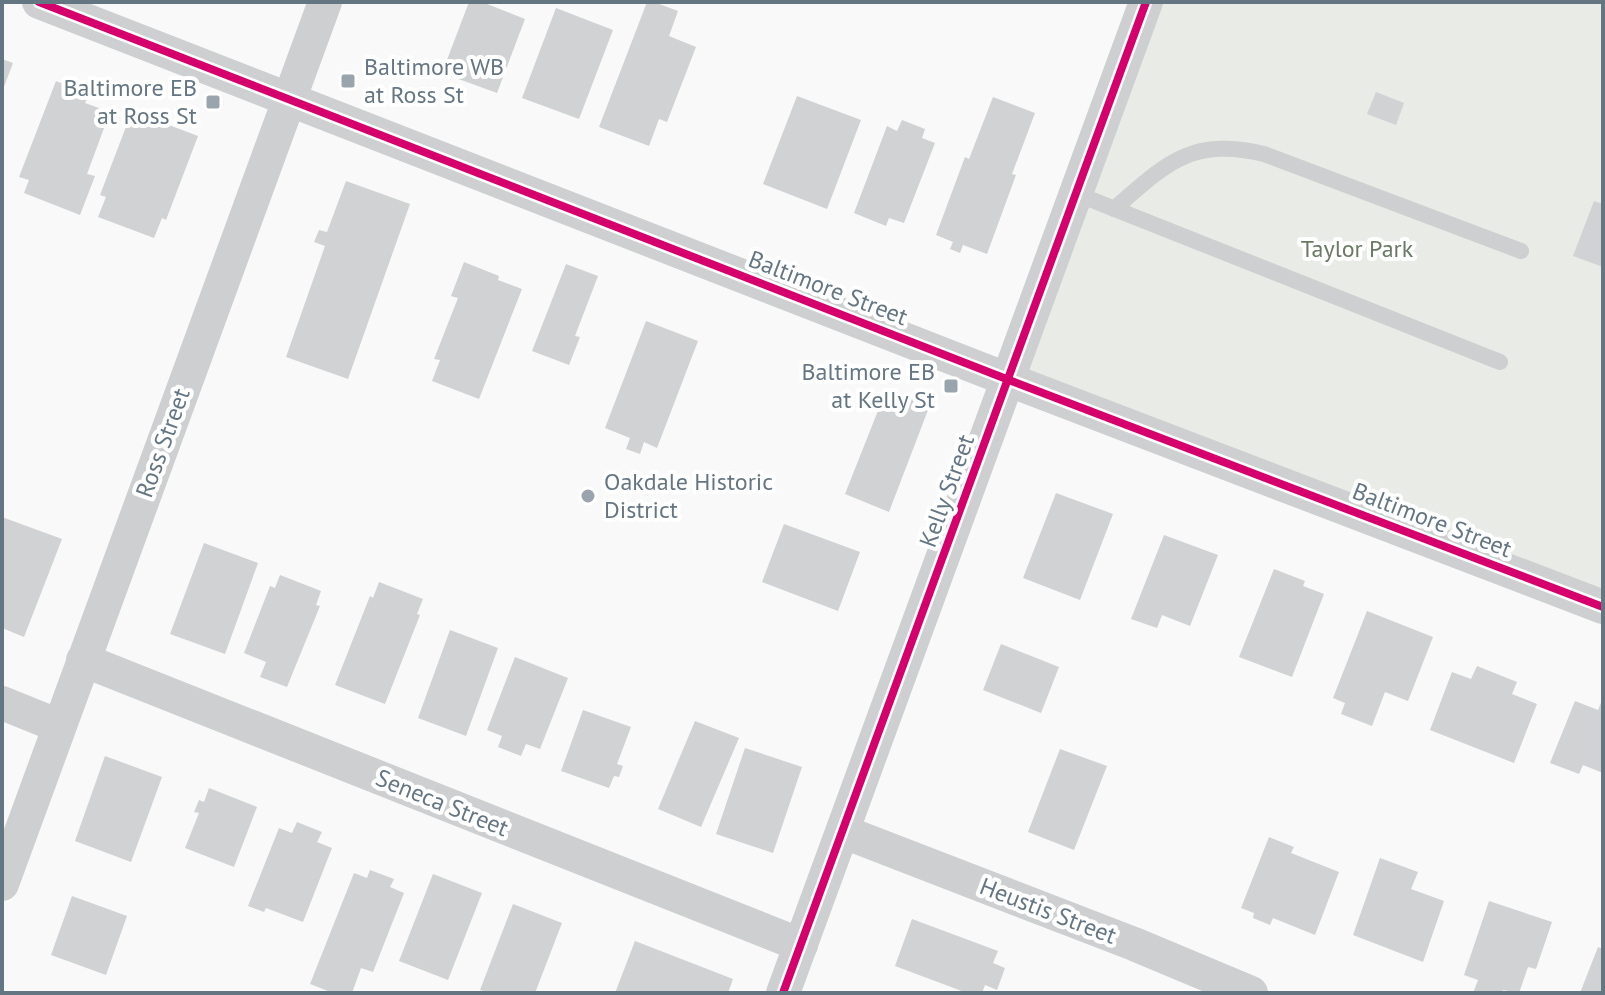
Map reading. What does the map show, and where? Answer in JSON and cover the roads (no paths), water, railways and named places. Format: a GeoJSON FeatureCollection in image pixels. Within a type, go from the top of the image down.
{"type":"FeatureCollection","features":[{"type":"Feature","properties":{"kind":"street","name":"Baltimore Street"},"geometry":{"type":"LineString","coordinates":[[39,2],[1009,380],[1603,607]]}},
{"type":"Feature","properties":{"kind":"street","name":"Ross Street"},"geometry":{"type":"LineString","coordinates":[[2,884],[325,2]]}},
{"type":"Feature","properties":{"kind":"street","name":"Kelly Street"},"geometry":{"type":"LineString","coordinates":[[783,993],[1146,2]]}},
{"type":"Feature","properties":{"kind":"street","name":"Seneca Street"},"geometry":{"type":"LineString","coordinates":[[83,660],[801,945]]}},
{"type":"Feature","properties":{"kind":"street"},"geometry":{"type":"LineString","coordinates":[[2,703],[59,726]]}},
{"type":"Feature","properties":{"kind":"street","name":"Heustis Street"},"geometry":{"type":"LineString","coordinates":[[844,832],[1134,944],[1251,993]]}},
{"type":"Feature","properties":{"kind":"lane"},"geometry":{"type":"LineString","coordinates":[[1114,209],[1161,170],[1186,155],[1211,148],[1235,147],[1279,159],[1521,251]]}},
{"type":"Feature","properties":{"kind":"lane"},"geometry":{"type":"LineString","coordinates":[[1077,194],[1500,362]]}},
{"type":"Feature","properties":{"kind":"place","name":"Baltimore WB at Ross St"},"geometry":{"type":"Point","coordinates":[348,81]}},
{"type":"Feature","properties":{"kind":"place","name":"Baltimore EB at Ross St"},"geometry":{"type":"Point","coordinates":[213,102]}},
{"type":"Feature","properties":{"kind":"place","name":"Baltimore EB at Kelly St"},"geometry":{"type":"Point","coordinates":[951,386]}},
{"type":"Feature","properties":{"kind":"place","name":"Oakdale Historic District"},"geometry":{"type":"Point","coordinates":[588,496]}},
{"type":"Feature","properties":{"kind":"park label","name":"Taylor Park"},"geometry":{"type":"Point","coordinates":[1357,249]}}]}
